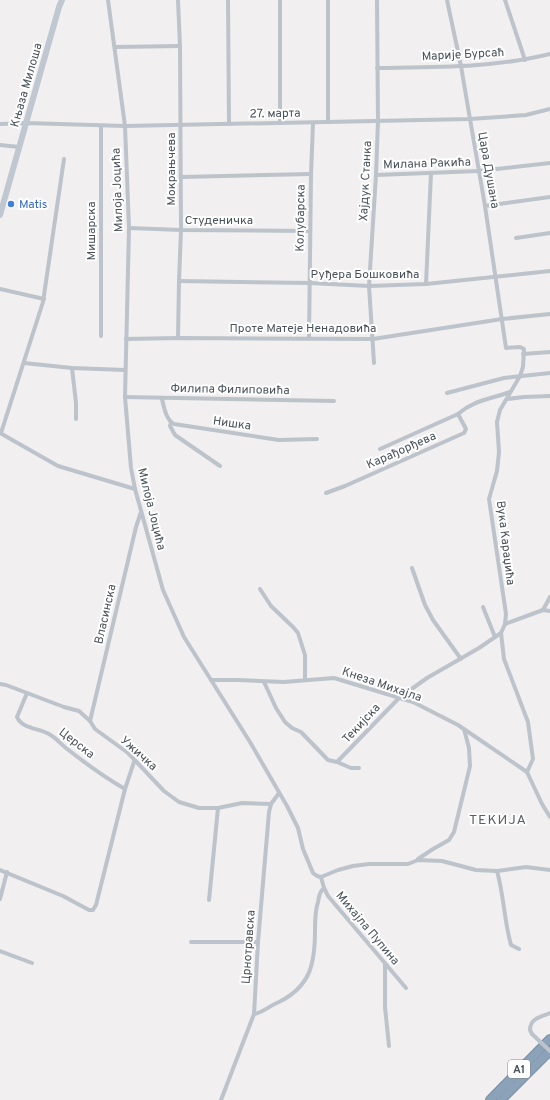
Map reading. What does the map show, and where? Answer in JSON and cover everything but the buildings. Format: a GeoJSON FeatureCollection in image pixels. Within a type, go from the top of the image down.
{"type":"FeatureCollection","features":[{"type":"Feature","properties":{"kind":"highway","name":"A1"},"geometry":{"type":"LineString","coordinates":[[490,1100],[550,1039]]}},
{"type":"Feature","properties":{"kind":"highway","name":"A1"},"geometry":{"type":"LineString","coordinates":[[501,1100],[550,1051]]}},
{"type":"Feature","properties":{"kind":"main road","name":"Књаза Милоша"},"geometry":{"type":"LineString","coordinates":[[0,216],[61,0]]}},
{"type":"Feature","properties":{"kind":"street","name":"Милоја Јоцића"},"geometry":{"type":"LineString","coordinates":[[108,0],[125,126],[129,228],[125,397],[134,490],[163,590],[184,637],[250,742],[279,793]]}},
{"type":"Feature","properties":{"kind":"street","name":"Мокрањчева"},"geometry":{"type":"LineString","coordinates":[[178,0],[182,230],[178,338]]}},
{"type":"Feature","properties":{"kind":"street"},"geometry":{"type":"LineString","coordinates":[[228,0],[229,124]]}},
{"type":"Feature","properties":{"kind":"street"},"geometry":{"type":"LineString","coordinates":[[280,0],[280,123]]}},
{"type":"Feature","properties":{"kind":"street"},"geometry":{"type":"LineString","coordinates":[[328,0],[328,122]]}},
{"type":"Feature","properties":{"kind":"street","name":"Хајдук Станка"},"geometry":{"type":"LineString","coordinates":[[374,363],[369,286],[378,121],[377,0]]}},
{"type":"Feature","properties":{"kind":"street","name":"Цара Душана"},"geometry":{"type":"LineString","coordinates":[[447,0],[461,66],[485,206],[506,348],[523,348],[523,354]]}},
{"type":"Feature","properties":{"kind":"street"},"geometry":{"type":"LineString","coordinates":[[505,0],[525,60]]}},
{"type":"Feature","properties":{"kind":"street"},"geometry":{"type":"LineString","coordinates":[[115,47],[180,46]]}},
{"type":"Feature","properties":{"kind":"street","name":"Марије Бурсаћ"},"geometry":{"type":"LineString","coordinates":[[377,68],[461,66],[525,60],[550,54]]}},
{"type":"Feature","properties":{"kind":"street","name":"27. марта"},"geometry":{"type":"LineString","coordinates":[[0,124],[26,123],[125,126],[313,123],[470,119],[526,115],[550,110]]}},
{"type":"Feature","properties":{"kind":"street","name":"Колубарска"},"geometry":{"type":"LineString","coordinates":[[309,338],[313,123]]}},
{"type":"Feature","properties":{"kind":"street","name":"Мишарска"},"geometry":{"type":"LineString","coordinates":[[100,336],[101,126]]}},
{"type":"Feature","properties":{"kind":"street"},"geometry":{"type":"LineString","coordinates":[[0,145],[19,147]]}},
{"type":"Feature","properties":{"kind":"street"},"geometry":{"type":"LineString","coordinates":[[64,159],[44,299],[0,433],[58,466],[134,490]]}},
{"type":"Feature","properties":{"kind":"street","name":"Милана Ракића"},"geometry":{"type":"LineString","coordinates":[[376,175],[479,171],[550,163]]}},
{"type":"Feature","properties":{"kind":"street"},"geometry":{"type":"LineString","coordinates":[[426,284],[431,173]]}},
{"type":"Feature","properties":{"kind":"street"},"geometry":{"type":"LineString","coordinates":[[181,177],[311,174]]}},
{"type":"Feature","properties":{"kind":"street"},"geometry":{"type":"LineString","coordinates":[[485,206],[550,197]]}},
{"type":"Feature","properties":{"kind":"street","name":"Студеничка"},"geometry":{"type":"LineString","coordinates":[[129,228],[310,231]]}},
{"type":"Feature","properties":{"kind":"street"},"geometry":{"type":"LineString","coordinates":[[516,238],[550,233]]}},
{"type":"Feature","properties":{"kind":"street","name":"Руђера Бошковића"},"geometry":{"type":"LineString","coordinates":[[179,281],[310,283],[369,286],[426,284],[550,271]]}},
{"type":"Feature","properties":{"kind":"street"},"geometry":{"type":"LineString","coordinates":[[0,289],[44,299]]}},
{"type":"Feature","properties":{"kind":"street","name":"Проте Матеје Ненадовића"},"geometry":{"type":"LineString","coordinates":[[126,339],[373,339],[502,319],[550,314]]}},
{"type":"Feature","properties":{"kind":"street"},"geometry":{"type":"LineString","coordinates":[[523,354],[550,352]]}},
{"type":"Feature","properties":{"kind":"street","name":"Вука Караџића"},"geometry":{"type":"LineString","coordinates":[[505,624],[506,614],[490,499],[497,470],[499,452],[497,422],[500,410],[520,376],[523,367],[523,354]]}},
{"type":"Feature","properties":{"kind":"street"},"geometry":{"type":"LineString","coordinates":[[24,363],[72,368],[125,370]]}},
{"type":"Feature","properties":{"kind":"street"},"geometry":{"type":"LineString","coordinates":[[72,368],[76,403],[76,419]]}},
{"type":"Feature","properties":{"kind":"street"},"geometry":{"type":"LineString","coordinates":[[447,393],[504,378],[550,373]]}},
{"type":"Feature","properties":{"kind":"street"},"geometry":{"type":"LineString","coordinates":[[380,449],[458,414],[464,408],[482,399],[510,392]]}},
{"type":"Feature","properties":{"kind":"street"},"geometry":{"type":"LineString","coordinates":[[507,399],[550,396]]}},
{"type":"Feature","properties":{"kind":"street","name":"Филипа Филиповића"},"geometry":{"type":"LineString","coordinates":[[125,397],[162,399],[334,401]]}},
{"type":"Feature","properties":{"kind":"street"},"geometry":{"type":"LineString","coordinates":[[162,399],[166,413],[171,422],[170,426],[175,435],[220,466]]}},
{"type":"Feature","properties":{"kind":"street","name":"Карађорђева"},"geometry":{"type":"LineString","coordinates":[[326,493],[346,486],[464,433],[466,429],[458,414]]}},
{"type":"Feature","properties":{"kind":"street","name":"Нишка"},"geometry":{"type":"LineString","coordinates":[[171,422],[174,424],[226,433],[279,440],[317,439]]}},
{"type":"Feature","properties":{"kind":"street","name":"Власинска"},"geometry":{"type":"LineString","coordinates":[[90,721],[132,542],[141,512]]}},
{"type":"Feature","properties":{"kind":"street"},"geometry":{"type":"LineString","coordinates":[[412,568],[432,620],[461,659]]}},
{"type":"Feature","properties":{"kind":"street"},"geometry":{"type":"LineString","coordinates":[[260,590],[271,606],[293,627],[298,634],[305,655],[306,680]]}},
{"type":"Feature","properties":{"kind":"street"},"geometry":{"type":"LineString","coordinates":[[543,610],[550,597]]}},
{"type":"Feature","properties":{"kind":"street"},"geometry":{"type":"LineString","coordinates":[[483,607],[495,637]]}},
{"type":"Feature","properties":{"kind":"street"},"geometry":{"type":"LineString","coordinates":[[550,611],[543,610],[505,624],[501,633],[504,659],[528,722],[533,759],[527,772],[542,804],[550,817]]}},
{"type":"Feature","properties":{"kind":"street","name":"Текијска"},"geometry":{"type":"LineString","coordinates":[[337,762],[366,734],[388,708],[399,698],[427,678],[461,659],[501,633]]}},
{"type":"Feature","properties":{"kind":"street","name":"Кнеза Михајла"},"geometry":{"type":"LineString","coordinates":[[211,680],[284,682],[334,678],[413,702],[464,729],[527,772]]}},
{"type":"Feature","properties":{"kind":"street"},"geometry":{"type":"LineString","coordinates":[[264,682],[276,708],[285,722],[292,728],[301,732],[328,760],[351,768],[359,768]]}},
{"type":"Feature","properties":{"kind":"street","name":"Ужичка"},"geometry":{"type":"LineString","coordinates":[[0,684],[79,711],[90,721],[94,729],[135,759],[164,791],[179,802],[198,808],[218,808],[242,803],[271,804]]}},
{"type":"Feature","properties":{"kind":"street","name":"Церска"},"geometry":{"type":"LineString","coordinates":[[27,693],[17,717],[21,724],[48,733],[107,778],[125,788]]}},
{"type":"Feature","properties":{"kind":"street"},"geometry":{"type":"LineString","coordinates":[[321,877],[353,866],[369,864],[408,864],[418,860],[449,840],[454,832],[470,766],[470,748],[464,729]]}},
{"type":"Feature","properties":{"kind":"street"},"geometry":{"type":"LineString","coordinates":[[0,870],[63,896],[89,910],[93,910],[96,905],[125,788],[135,759]]}},
{"type":"Feature","properties":{"kind":"street","name":"Црнотравска"},"geometry":{"type":"LineString","coordinates":[[222,1100],[254,1014],[266,840],[271,804],[279,793]]}},
{"type":"Feature","properties":{"kind":"street","name":"Михајла Пупина"},"geometry":{"type":"LineString","coordinates":[[279,793],[298,828],[303,849],[313,873],[321,877],[324,888],[337,908],[406,988]]}},
{"type":"Feature","properties":{"kind":"street"},"geometry":{"type":"LineString","coordinates":[[209,900],[218,808]]}},
{"type":"Feature","properties":{"kind":"street"},"geometry":{"type":"LineString","coordinates":[[418,860],[442,861],[476,870],[497,871],[526,867],[550,870]]}},
{"type":"Feature","properties":{"kind":"street"},"geometry":{"type":"LineString","coordinates":[[497,871],[503,894],[507,929],[511,945],[519,949]]}},
{"type":"Feature","properties":{"kind":"street"},"geometry":{"type":"LineString","coordinates":[[0,899],[7,872]]}},
{"type":"Feature","properties":{"kind":"street"},"geometry":{"type":"LineString","coordinates":[[254,1014],[287,998],[299,988],[308,977],[313,962],[315,949],[316,908],[321,890],[324,888]]}},
{"type":"Feature","properties":{"kind":"street"},"geometry":{"type":"LineString","coordinates":[[191,942],[258,942]]}},
{"type":"Feature","properties":{"kind":"street"},"geometry":{"type":"LineString","coordinates":[[0,951],[32,963]]}},
{"type":"Feature","properties":{"kind":"street"},"geometry":{"type":"LineString","coordinates":[[385,963],[385,1008],[389,1046]]}},
{"type":"Feature","properties":{"kind":"street"},"geometry":{"type":"LineString","coordinates":[[385,980],[395,975]]}},
{"type":"Feature","properties":{"kind":"street"},"geometry":{"type":"LineString","coordinates":[[550,1013],[531,1022],[530,1030],[532,1034],[550,1051]]}},
{"type":"Feature","properties":{"kind":"place","name":"Matis"},"geometry":{"type":"Point","coordinates":[11,204]}},
{"type":"Feature","properties":{"kind":"district","name":"ТЕКИЈА"},"geometry":{"type":"Point","coordinates":[498,819]}}]}
